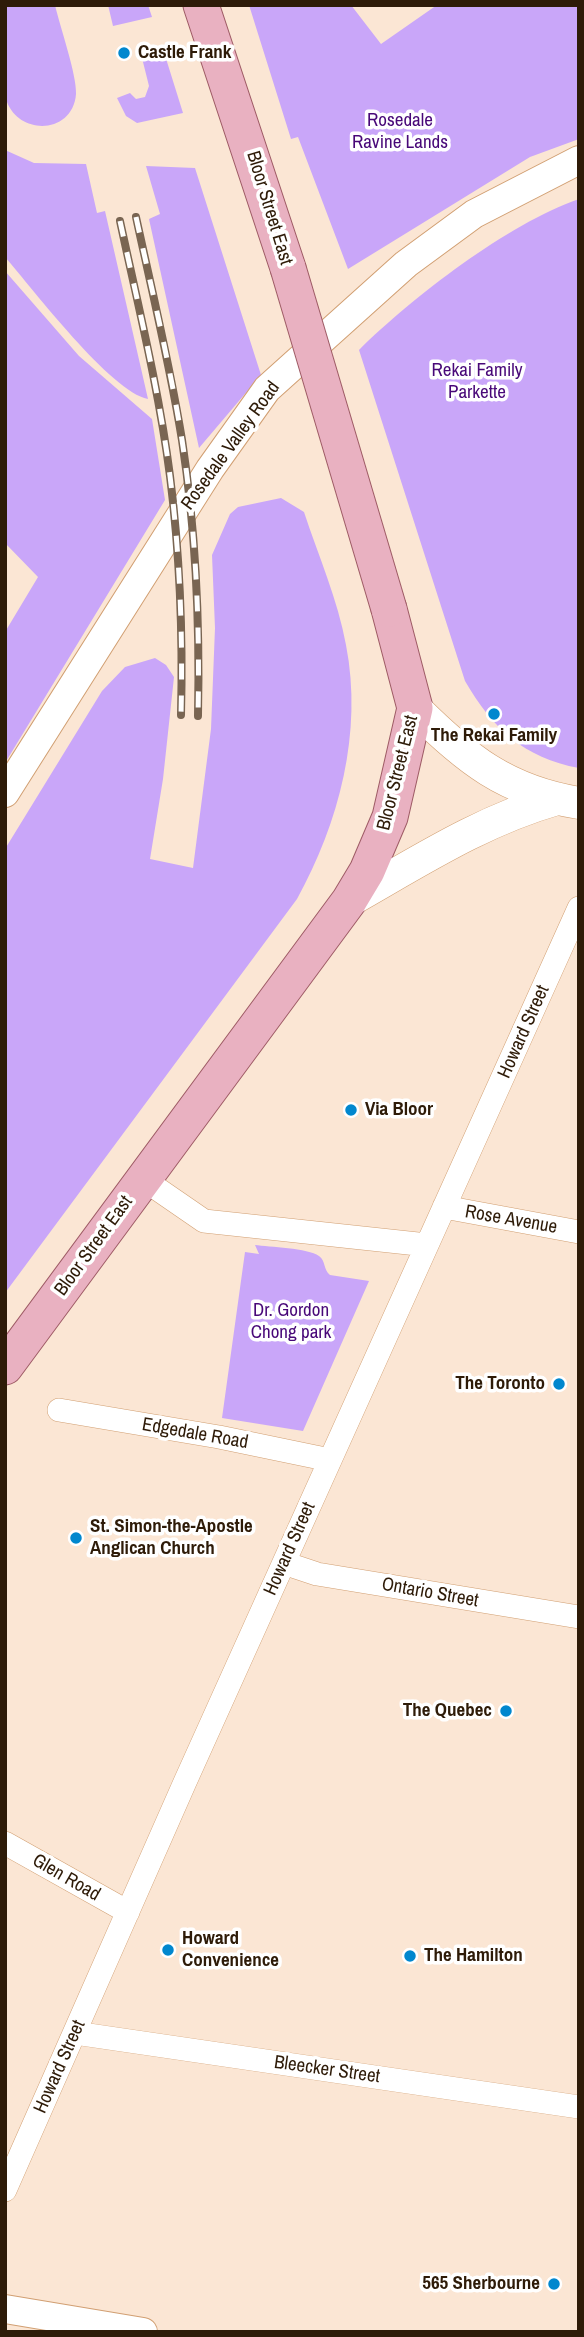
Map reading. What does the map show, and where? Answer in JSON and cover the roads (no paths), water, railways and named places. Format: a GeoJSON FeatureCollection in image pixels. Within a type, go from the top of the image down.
{"type":"FeatureCollection","features":[{"type":"Feature","properties":{"kind":"main road","name":"Bloor Street East"},"geometry":{"type":"LineString","coordinates":[[5,1367],[349,901],[372,862],[390,817],[415,708],[389,609],[258,169],[201,5]]}},
{"type":"Feature","properties":{"kind":"main road"},"geometry":{"type":"LineString","coordinates":[[415,708],[473,762],[510,785],[568,801]]}},
{"type":"Feature","properties":{"kind":"main road"},"geometry":{"type":"LineString","coordinates":[[349,901],[460,835],[520,810],[568,801]]}},
{"type":"Feature","properties":{"kind":"street","name":"Rosedale Valley Road"},"geometry":{"type":"LineString","coordinates":[[5,793],[210,469],[267,389],[406,264],[474,215],[579,160]]}},
{"type":"Feature","properties":{"kind":"street","name":"Howard Street"},"geometry":{"type":"LineString","coordinates":[[5,2190],[579,908]]}},
{"type":"Feature","properties":{"kind":"street"},"geometry":{"type":"LineString","coordinates":[[143,1179],[204,1221],[427,1245]]}},
{"type":"Feature","properties":{"kind":"street","name":"Rose Avenue"},"geometry":{"type":"LineString","coordinates":[[444,1207],[579,1232]]}},
{"type":"Feature","properties":{"kind":"street","name":"Edgedale Road"},"geometry":{"type":"LineString","coordinates":[[59,1410],[219,1437],[330,1460]]}},
{"type":"Feature","properties":{"kind":"street","name":"Ontario Street"},"geometry":{"type":"LineString","coordinates":[[284,1563],[317,1574],[579,1617]]}},
{"type":"Feature","properties":{"kind":"street","name":"Glen Road"},"geometry":{"type":"LineString","coordinates":[[5,1843],[128,1912]]}},
{"type":"Feature","properties":{"kind":"street","name":"Bleecker Street"},"geometry":{"type":"LineString","coordinates":[[75,2033],[579,2107]]}},
{"type":"Feature","properties":{"kind":"street"},"geometry":{"type":"LineString","coordinates":[[5,2309],[143,2332]]}},
{"type":"Feature","properties":{"kind":"railway"},"geometry":{"type":"LineString","coordinates":[[136,217],[172,384],[187,474],[196,578],[198,716]]}},
{"type":"Feature","properties":{"kind":"railway"},"geometry":{"type":"LineString","coordinates":[[120,221],[154,380],[170,476],[180,595],[181,715]]}},
{"type":"Feature","properties":{"kind":"place","name":"Castle Frank"},"geometry":{"type":"Point","coordinates":[124,53]}},
{"type":"Feature","properties":{"kind":"place","name":"The Rekai Family"},"geometry":{"type":"Point","coordinates":[494,714]}},
{"type":"Feature","properties":{"kind":"place","name":"Via Bloor"},"geometry":{"type":"Point","coordinates":[351,1110]}},
{"type":"Feature","properties":{"kind":"place","name":"The Toronto"},"geometry":{"type":"Point","coordinates":[559,1384]}},
{"type":"Feature","properties":{"kind":"place","name":"St. Simon-the-Apostle Anglican Church"},"geometry":{"type":"Point","coordinates":[76,1538]}},
{"type":"Feature","properties":{"kind":"place","name":"The Quebec"},"geometry":{"type":"Point","coordinates":[506,1711]}},
{"type":"Feature","properties":{"kind":"place","name":"Howard Convenience"},"geometry":{"type":"Point","coordinates":[168,1950]}},
{"type":"Feature","properties":{"kind":"place","name":"The Hamilton"},"geometry":{"type":"Point","coordinates":[410,1956]}},
{"type":"Feature","properties":{"kind":"place","name":"565 Sherbourne"},"geometry":{"type":"Point","coordinates":[554,2284]}},
{"type":"Feature","properties":{"kind":"park label","name":"Rosedale Ravine Lands"},"geometry":{"type":"Point","coordinates":[400,132]}},
{"type":"Feature","properties":{"kind":"park label","name":"Rekai Family Parkette"},"geometry":{"type":"Point","coordinates":[477,382]}},
{"type":"Feature","properties":{"kind":"park label","name":"Dr. Gordon Chong park"},"geometry":{"type":"Point","coordinates":[291,1322]}}]}
